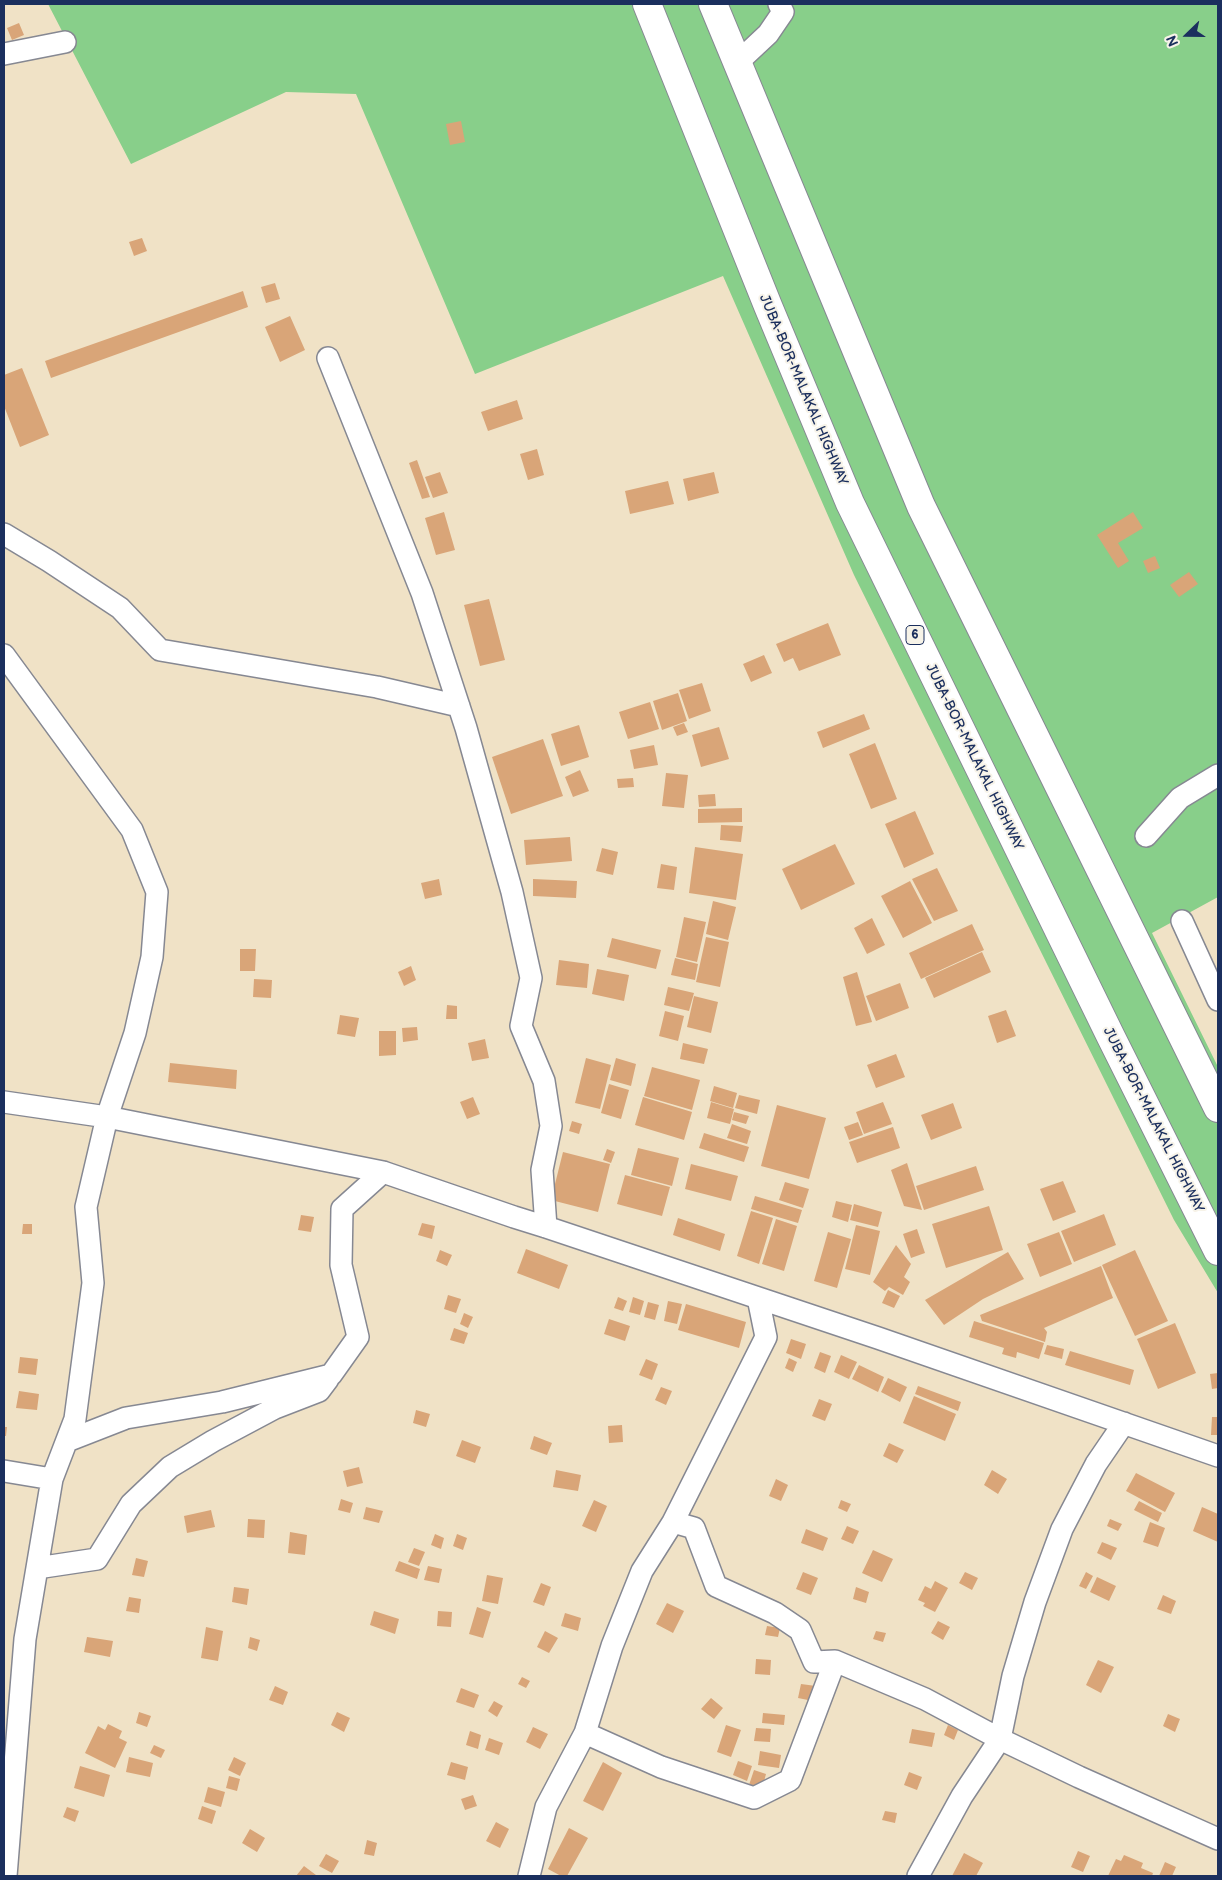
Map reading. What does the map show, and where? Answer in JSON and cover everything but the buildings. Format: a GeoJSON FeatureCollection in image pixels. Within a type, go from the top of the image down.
{"type":"FeatureCollection","features":[{"type":"Feature","properties":{"kind":"highway","name":"JUBA-BOR-MALAKAL HIGHWAY"},"geometry":{"type":"LineString","coordinates":[[647,4],[764,297],[850,503],[1111,1038],[1218,1251]]}},
{"type":"Feature","properties":{"kind":"highway"},"geometry":{"type":"LineString","coordinates":[[714,4],[921,506],[1218,1108]]}},
{"type":"Feature","properties":{"kind":"street"},"geometry":{"type":"LineString","coordinates":[[737,63],[773,27],[783,12],[779,4]]}},
{"type":"Feature","properties":{"kind":"street"},"geometry":{"type":"LineString","coordinates":[[4,54],[65,42]]}},
{"type":"Feature","properties":{"kind":"street"},"geometry":{"type":"LineString","coordinates":[[328,358],[422,593],[459,706],[512,892],[530,978],[521,1026],[544,1081],[551,1126],[542,1170],[546,1227]]}},
{"type":"Feature","properties":{"kind":"street"},"geometry":{"type":"LineString","coordinates":[[4,534],[120,608],[160,650],[377,688],[459,706]]}},
{"type":"Feature","properties":{"kind":"street"},"geometry":{"type":"LineString","coordinates":[[4,655],[132,830],[157,892],[152,957],[137,1024],[107,1117],[86,1207],[94,1284],[75,1419],[52,1479],[25,1639],[6,1876]]}},
{"type":"Feature","properties":{"kind":"street"},"geometry":{"type":"LineString","coordinates":[[1146,836],[1180,798],[1218,775]]}},
{"type":"Feature","properties":{"kind":"street"},"geometry":{"type":"LineString","coordinates":[[1182,921],[1218,1000]]}},
{"type":"Feature","properties":{"kind":"street"},"geometry":{"type":"LineString","coordinates":[[4,1102],[107,1117],[384,1172],[514,1218],[758,1298],[1218,1456]]}},
{"type":"Feature","properties":{"kind":"street"},"geometry":{"type":"LineString","coordinates":[[37,1568],[97,1559],[131,1504],[170,1466],[275,1408],[319,1391],[358,1337],[341,1265],[342,1209],[384,1172]]}},
{"type":"Feature","properties":{"kind":"street"},"geometry":{"type":"LineString","coordinates":[[529,1876],[546,1807],[585,1733],[612,1646],[642,1571],[673,1522],[766,1337],[758,1298]]}},
{"type":"Feature","properties":{"kind":"street"},"geometry":{"type":"LineString","coordinates":[[67,1441],[126,1418],[222,1402],[331,1375]]}},
{"type":"Feature","properties":{"kind":"street"},"geometry":{"type":"LineString","coordinates":[[918,1876],[962,1796],[1000,1739],[1013,1676],[1035,1602],[1062,1529],[1096,1464],[1124,1423]]}},
{"type":"Feature","properties":{"kind":"street"},"geometry":{"type":"LineString","coordinates":[[4,1471],[52,1479]]}},
{"type":"Feature","properties":{"kind":"street"},"geometry":{"type":"LineString","coordinates":[[673,1522],[694,1528],[716,1586],[775,1613],[800,1630],[814,1662],[835,1661],[925,1699],[1079,1778],[1218,1839]]}},
{"type":"Feature","properties":{"kind":"street"},"geometry":{"type":"LineString","coordinates":[[585,1733],[661,1767],[754,1798],[790,1780],[835,1661]]}},
{"type":"Feature","properties":{"kind":"green space"},"geometry":{"type":"Polygon","coordinates":[[[48,4],[1218,4],[1218,897],[1152,933],[1218,1067],[1218,1293],[1174,1220],[854,575],[723,276],[475,374],[356,94],[286,92],[131,164],[48,4]]]}}]}
